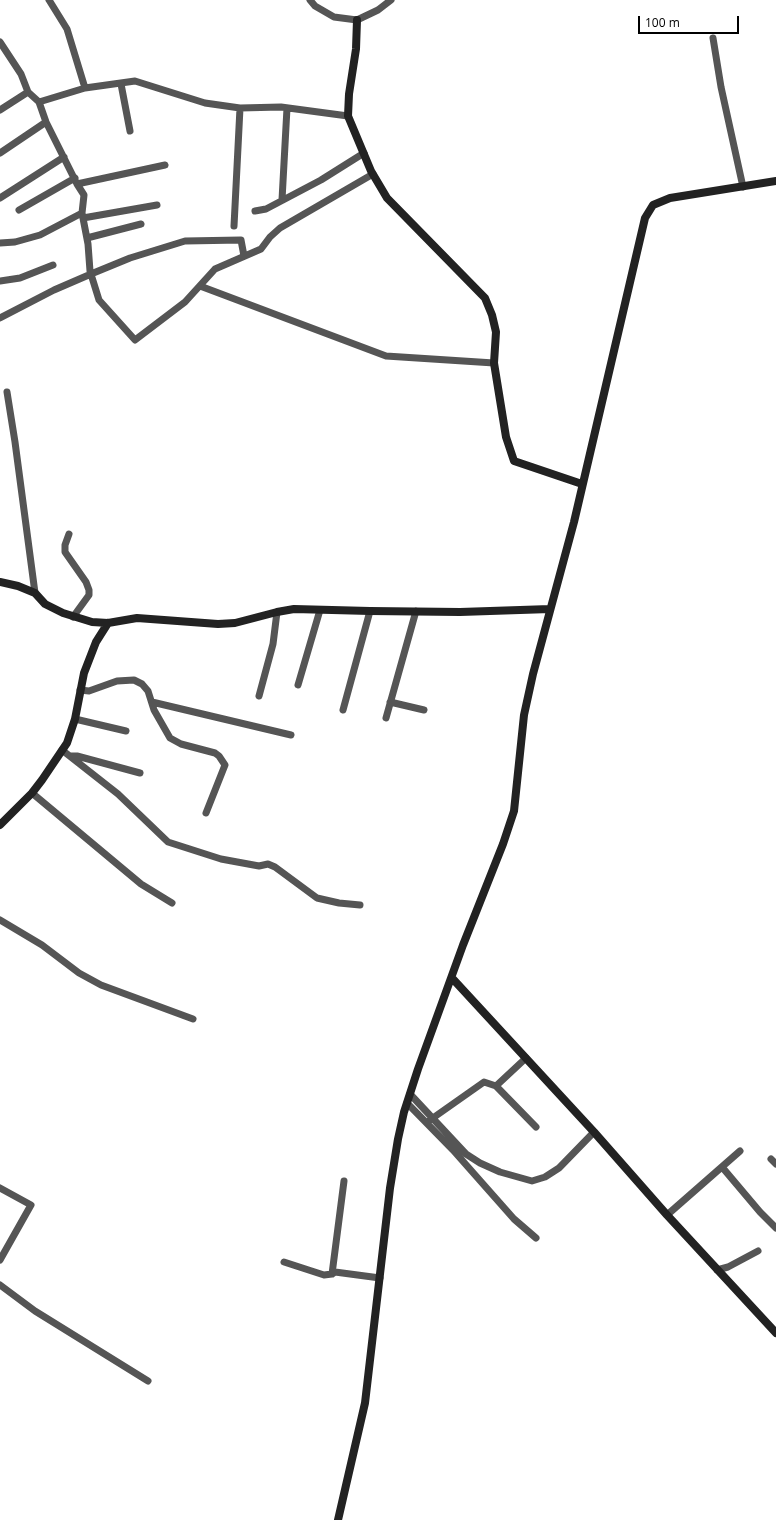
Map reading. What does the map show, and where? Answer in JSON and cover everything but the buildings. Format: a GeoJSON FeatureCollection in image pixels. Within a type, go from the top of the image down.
{"type":"FeatureCollection","features":[{"type":"Feature","properties":{"kind":"street"},"geometry":{"type":"LineString","coordinates":[[49,0],[67,29],[85,88]]}},
{"type":"Feature","properties":{"kind":"street"},"geometry":{"type":"LineString","coordinates":[[310,0],[315,6],[334,17],[357,20],[378,10],[391,0]]}},
{"type":"Feature","properties":{"kind":"street"},"geometry":{"type":"LineString","coordinates":[[357,20],[356,49],[349,94],[348,116],[373,174],[386,198],[485,298],[492,314],[496,332],[494,363],[506,437],[514,461],[582,484]]}},
{"type":"Feature","properties":{"kind":"street"},"geometry":{"type":"LineString","coordinates":[[714,38],[721,87],[742,187]]}},
{"type":"Feature","properties":{"kind":"street"},"geometry":{"type":"LineString","coordinates":[[0,42],[3,54],[21,74],[28,92],[39,102],[46,122],[84,195],[83,216],[91,274],[98,300],[135,340],[185,302],[215,269],[260,249],[280,228],[373,174]]}},
{"type":"Feature","properties":{"kind":"street"},"geometry":{"type":"LineString","coordinates":[[39,102],[85,88],[134,81],[205,103],[240,108],[287,108],[348,116]]}},
{"type":"Feature","properties":{"kind":"street"},"geometry":{"type":"LineString","coordinates":[[121,84],[130,131]]}},
{"type":"Feature","properties":{"kind":"street"},"geometry":{"type":"LineString","coordinates":[[0,110],[28,92]]}},
{"type":"Feature","properties":{"kind":"street"},"geometry":{"type":"LineString","coordinates":[[234,226],[240,108]]}},
{"type":"Feature","properties":{"kind":"street"},"geometry":{"type":"LineString","coordinates":[[282,200],[287,108]]}},
{"type":"Feature","properties":{"kind":"street"},"geometry":{"type":"LineString","coordinates":[[0,153],[46,122]]}},
{"type":"Feature","properties":{"kind":"street"},"geometry":{"type":"LineString","coordinates":[[255,211],[266,210],[321,180],[364,153]]}},
{"type":"Feature","properties":{"kind":"street"},"geometry":{"type":"LineString","coordinates":[[0,198],[64,158]]}},
{"type":"Feature","properties":{"kind":"street"},"geometry":{"type":"LineString","coordinates":[[19,210],[76,181],[165,165]]}},
{"type":"Feature","properties":{"kind":"street"},"geometry":{"type":"LineString","coordinates":[[338,1520],[365,1403],[390,1188],[398,1138],[410,1094],[514,811],[524,715],[533,674],[574,522],[645,218],[653,205],[670,198],[776,181]]}},
{"type":"Feature","properties":{"kind":"street"},"geometry":{"type":"LineString","coordinates":[[0,243],[16,242],[40,235],[83,216],[157,205]]}},
{"type":"Feature","properties":{"kind":"street"},"geometry":{"type":"LineString","coordinates":[[87,238],[141,224]]}},
{"type":"Feature","properties":{"kind":"street"},"geometry":{"type":"LineString","coordinates":[[0,318],[54,290],[91,274],[130,258],[185,241],[241,240],[244,256]]}},
{"type":"Feature","properties":{"kind":"street"},"geometry":{"type":"LineString","coordinates":[[0,281],[20,278],[52,265]]}},
{"type":"Feature","properties":{"kind":"street"},"geometry":{"type":"LineString","coordinates":[[200,286],[386,356],[494,363]]}},
{"type":"Feature","properties":{"kind":"street"},"geometry":{"type":"LineString","coordinates":[[7,392],[16,442],[35,593]]}},
{"type":"Feature","properties":{"kind":"street"},"geometry":{"type":"LineString","coordinates":[[69,534],[65,545],[65,552],[86,582],[89,590],[89,595],[73,617]]}},
{"type":"Feature","properties":{"kind":"street"},"geometry":{"type":"LineString","coordinates":[[0,582],[18,586],[35,593],[45,604],[73,617],[92,622],[108,623],[136,618],[218,624],[235,623],[294,609],[370,611],[500,611],[550,609]]}},
{"type":"Feature","properties":{"kind":"street"},"geometry":{"type":"LineString","coordinates":[[298,685],[320,610]]}},
{"type":"Feature","properties":{"kind":"street"},"geometry":{"type":"LineString","coordinates":[[343,710],[370,611]]}},
{"type":"Feature","properties":{"kind":"street"},"geometry":{"type":"LineString","coordinates":[[386,718],[416,611]]}},
{"type":"Feature","properties":{"kind":"street"},"geometry":{"type":"LineString","coordinates":[[259,696],[273,644],[277,612]]}},
{"type":"Feature","properties":{"kind":"street"},"geometry":{"type":"LineString","coordinates":[[0,825],[32,793],[67,743],[75,719],[84,672],[96,642],[108,623]]}},
{"type":"Feature","properties":{"kind":"street"},"geometry":{"type":"LineString","coordinates":[[80,690],[89,691],[117,681],[134,680],[142,684],[148,691],[154,710],[170,738],[181,744],[215,753],[220,756],[225,765],[206,813]]}},
{"type":"Feature","properties":{"kind":"street"},"geometry":{"type":"LineString","coordinates":[[152,702],[291,735]]}},
{"type":"Feature","properties":{"kind":"street"},"geometry":{"type":"LineString","coordinates":[[390,702],[424,710]]}},
{"type":"Feature","properties":{"kind":"street"},"geometry":{"type":"LineString","coordinates":[[75,719],[126,731]]}},
{"type":"Feature","properties":{"kind":"street"},"geometry":{"type":"LineString","coordinates":[[62,750],[118,794],[168,842],[221,859],[259,866],[268,864],[275,867],[317,898],[339,903],[360,905]]}},
{"type":"Feature","properties":{"kind":"street"},"geometry":{"type":"LineString","coordinates":[[70,756],[78,756],[140,773]]}},
{"type":"Feature","properties":{"kind":"street"},"geometry":{"type":"LineString","coordinates":[[32,793],[140,884],[172,903]]}},
{"type":"Feature","properties":{"kind":"street"},"geometry":{"type":"LineString","coordinates":[[0,920],[42,945],[79,973],[101,985],[193,1019]]}},
{"type":"Feature","properties":{"kind":"street"},"geometry":{"type":"LineString","coordinates":[[452,978],[776,1333]]}},
{"type":"Feature","properties":{"kind":"street"},"geometry":{"type":"LineString","coordinates":[[496,1086],[526,1058]]}},
{"type":"Feature","properties":{"kind":"street"},"geometry":{"type":"LineString","coordinates":[[425,1122],[434,1119],[484,1082],[496,1086],[536,1127]]}},
{"type":"Feature","properties":{"kind":"street"},"geometry":{"type":"LineString","coordinates":[[410,1094],[466,1154],[480,1163],[500,1172],[532,1180],[545,1177],[559,1168],[594,1132]]}},
{"type":"Feature","properties":{"kind":"street"},"geometry":{"type":"LineString","coordinates":[[407,1103],[453,1150],[514,1219],[536,1238]]}},
{"type":"Feature","properties":{"kind":"street"},"geometry":{"type":"LineString","coordinates":[[667,1215],[740,1151]]}},
{"type":"Feature","properties":{"kind":"street"},"geometry":{"type":"LineString","coordinates":[[722,1167],[774,1223]]}},
{"type":"Feature","properties":{"kind":"street"},"geometry":{"type":"LineString","coordinates":[[332,1274],[344,1181]]}},
{"type":"Feature","properties":{"kind":"street"},"geometry":{"type":"LineString","coordinates":[[0,1188],[31,1205],[0,1260]]}},
{"type":"Feature","properties":{"kind":"street"},"geometry":{"type":"LineString","coordinates":[[717,1270],[728,1267],[758,1250]]}},
{"type":"Feature","properties":{"kind":"street"},"geometry":{"type":"LineString","coordinates":[[284,1262],[324,1275],[335,1272],[380,1278]]}},
{"type":"Feature","properties":{"kind":"street"},"geometry":{"type":"LineString","coordinates":[[0,1285],[35,1311],[148,1381]]}}]}
